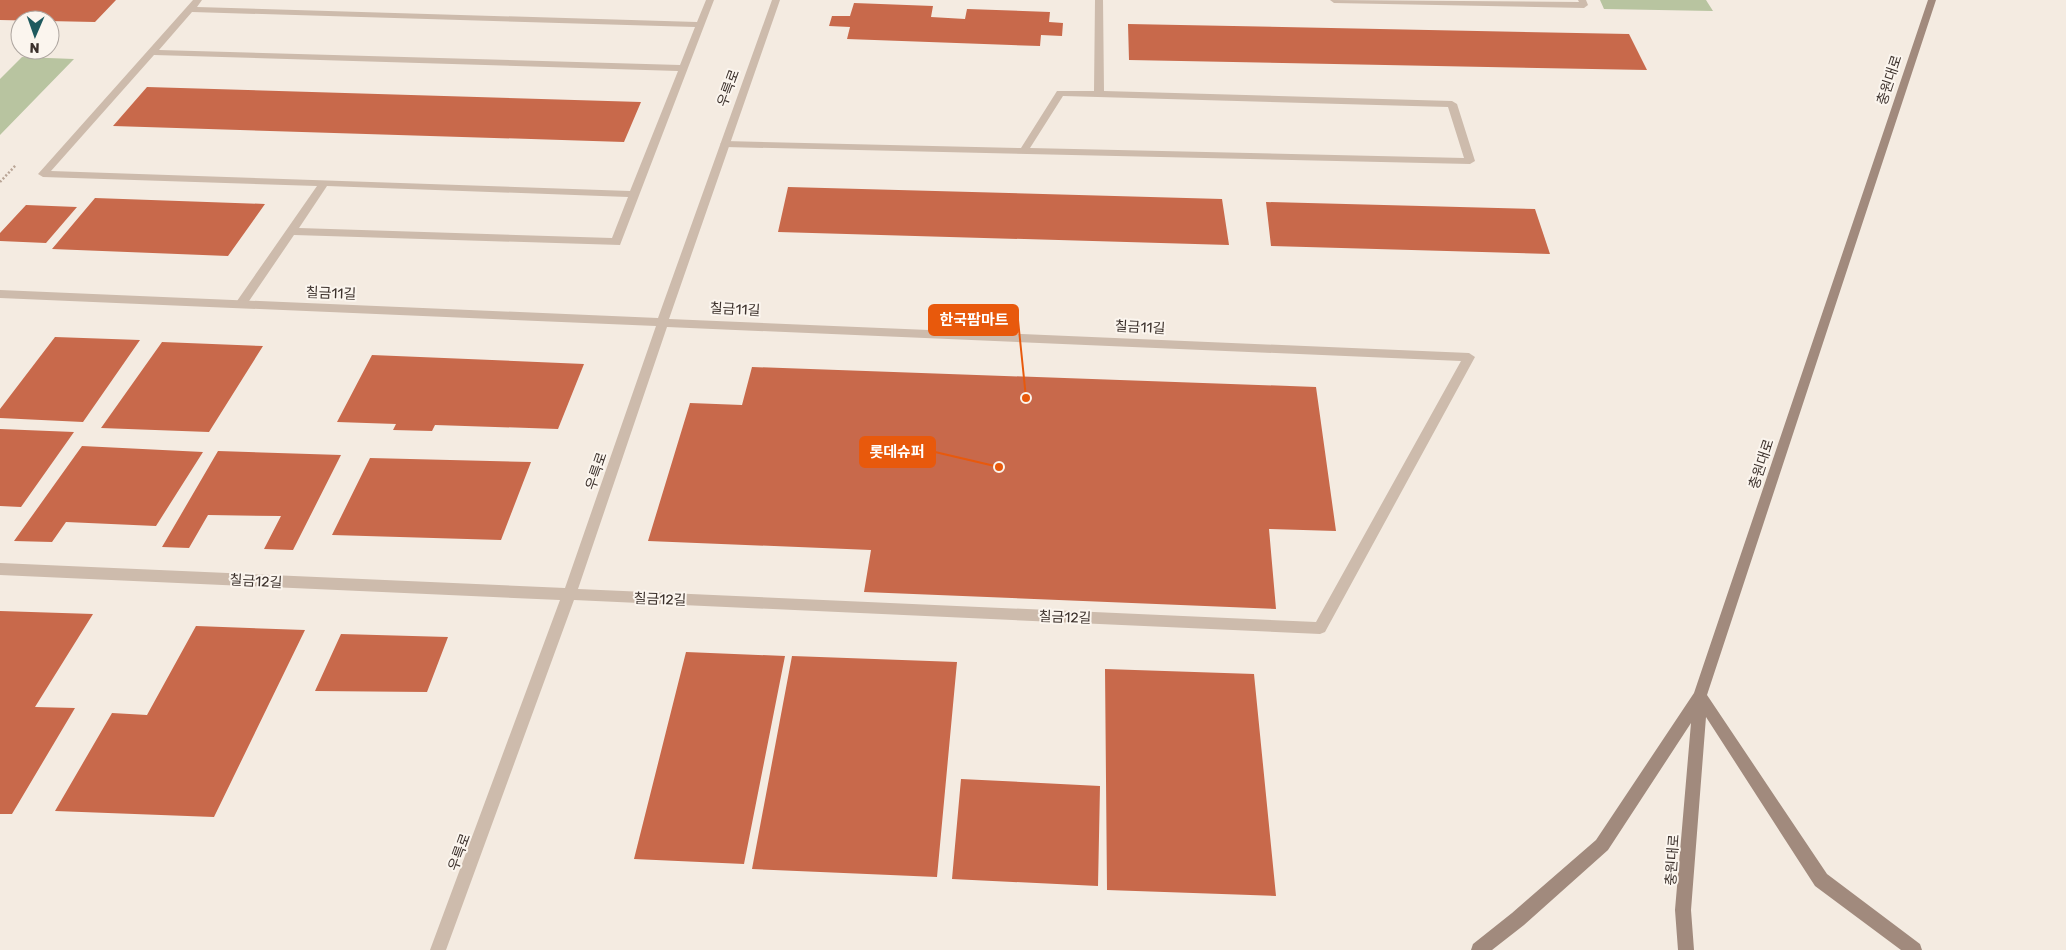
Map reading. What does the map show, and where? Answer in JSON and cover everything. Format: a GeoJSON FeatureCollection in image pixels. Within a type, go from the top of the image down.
{"type":"FeatureCollection","features":[{"type":"Feature","properties":{"kind":"street"},"geometry":{"type":"LineString","coordinates":[[198,0],[43,174],[634,194]]}},
{"type":"Feature","properties":{"kind":"street"},"geometry":{"type":"LineString","coordinates":[[291,231],[616,242],[710,0]]}},
{"type":"Feature","properties":{"kind":"street","name":"우륵로"},"geometry":{"type":"LineString","coordinates":[[438,950],[569,595],[776,0]]}},
{"type":"Feature","properties":{"kind":"street"},"geometry":{"type":"LineString","coordinates":[[1100,0],[1100,94]]}},
{"type":"Feature","properties":{"kind":"street"},"geometry":{"type":"LineString","coordinates":[[1334,0],[1584,5],[1582,0]]}},
{"type":"Feature","properties":{"kind":"street","name":"충원대로"},"geometry":{"type":"LineString","coordinates":[[1686,950],[1683,910],[1700,696],[1932,0]]}},
{"type":"Feature","properties":{"kind":"street"},"geometry":{"type":"LineString","coordinates":[[190,9],[700,25]]}},
{"type":"Feature","properties":{"kind":"street"},"geometry":{"type":"LineString","coordinates":[[152,52],[684,68]]}},
{"type":"Feature","properties":{"kind":"street"},"geometry":{"type":"LineString","coordinates":[[725,144],[1470,161],[1452,104],[1060,93],[1024,150]]}},
{"type":"Feature","properties":{"kind":"street"},"geometry":{"type":"LineString","coordinates":[[241,304],[324,183]]}},
{"type":"Feature","properties":{"kind":"street","name":"칠금11길"},"geometry":{"type":"LineString","coordinates":[[0,294],[1469,357],[1320,628]]}},
{"type":"Feature","properties":{"kind":"street","name":"칠금12길"},"geometry":{"type":"LineString","coordinates":[[0,569],[1320,628]]}},
{"type":"Feature","properties":{"kind":"street"},"geometry":{"type":"LineString","coordinates":[[1479,950],[1518,919],[1602,845],[1700,696],[1821,880],[1914,950]]}},
{"type":"Feature","properties":{"kind":"green space"},"geometry":{"type":"Polygon","coordinates":[[[1600,0],[1706,0],[1713,11],[1604,9],[1600,0]]]}},
{"type":"Feature","properties":{"kind":"green space"},"geometry":{"type":"Polygon","coordinates":[[[74,59],[0,135],[0,79],[19,60],[74,59]]]}},
{"type":"Feature","properties":{"kind":"building"},"geometry":{"type":"Polygon","coordinates":[[[0,0],[116,0],[95,22],[60,21],[60,10],[10,10],[10,20],[0,20],[0,0]]]}},
{"type":"Feature","properties":{"kind":"building"},"geometry":{"type":"Polygon","coordinates":[[[854,3],[933,6],[931,17],[965,19],[967,9],[1050,12],[1049,22],[1063,23],[1062,36],[1041,35],[1040,46],[847,39],[850,27],[829,26],[832,16],[850,16],[854,3]]]}},
{"type":"Feature","properties":{"kind":"building"},"geometry":{"type":"Polygon","coordinates":[[[1128,24],[1629,34],[1647,70],[1129,60],[1128,24]]]}},
{"type":"Feature","properties":{"kind":"building"},"geometry":{"type":"Polygon","coordinates":[[[147,87],[641,102],[624,142],[113,126],[147,87]]]}},
{"type":"Feature","properties":{"kind":"building"},"geometry":{"type":"Polygon","coordinates":[[[788,187],[1222,199],[1229,245],[778,232],[788,187]]]}},
{"type":"Feature","properties":{"kind":"building"},"geometry":{"type":"Polygon","coordinates":[[[95,198],[265,204],[228,256],[52,249],[95,198]]]}},
{"type":"Feature","properties":{"kind":"building"},"geometry":{"type":"Polygon","coordinates":[[[1266,202],[1535,209],[1550,254],[1271,246],[1266,202]]]}},
{"type":"Feature","properties":{"kind":"building"},"geometry":{"type":"Polygon","coordinates":[[[26,205],[77,207],[46,243],[0,241],[0,233],[26,205]]]}},
{"type":"Feature","properties":{"kind":"building"},"geometry":{"type":"Polygon","coordinates":[[[55,337],[140,340],[83,422],[0,418],[0,409],[55,337]]]}},
{"type":"Feature","properties":{"kind":"building"},"geometry":{"type":"Polygon","coordinates":[[[162,342],[263,346],[209,432],[101,428],[162,342]]]}},
{"type":"Feature","properties":{"kind":"building"},"geometry":{"type":"Polygon","coordinates":[[[372,355],[584,364],[558,429],[435,425],[432,431],[393,430],[396,424],[337,422],[372,355]]]}},
{"type":"Feature","properties":{"kind":"building"},"geometry":{"type":"Polygon","coordinates":[[[752,367],[1316,387],[1336,531],[1269,529],[1276,609],[864,592],[871,550],[648,541],[690,403],[742,405],[752,367]]]}},
{"type":"Feature","properties":{"kind":"building"},"geometry":{"type":"Polygon","coordinates":[[[0,429],[74,432],[21,507],[0,506],[0,429]]]}},
{"type":"Feature","properties":{"kind":"building"},"geometry":{"type":"Polygon","coordinates":[[[82,446],[203,452],[156,526],[66,522],[52,542],[14,541],[82,446]]]}},
{"type":"Feature","properties":{"kind":"building"},"geometry":{"type":"Polygon","coordinates":[[[218,451],[341,455],[293,550],[264,549],[281,516],[208,515],[189,548],[162,547],[218,451]]]}},
{"type":"Feature","properties":{"kind":"building"},"geometry":{"type":"Polygon","coordinates":[[[370,458],[531,462],[501,540],[332,535],[370,458]]]}},
{"type":"Feature","properties":{"kind":"building"},"geometry":{"type":"Polygon","coordinates":[[[0,611],[93,614],[35,707],[75,708],[12,814],[0,814],[0,611]]]}},
{"type":"Feature","properties":{"kind":"building"},"geometry":{"type":"Polygon","coordinates":[[[196,626],[305,630],[214,817],[55,811],[112,713],[147,715],[196,626]]]}},
{"type":"Feature","properties":{"kind":"building"},"geometry":{"type":"Polygon","coordinates":[[[341,634],[448,637],[427,692],[315,691],[341,634]]]}},
{"type":"Feature","properties":{"kind":"building"},"geometry":{"type":"Polygon","coordinates":[[[686,652],[785,656],[744,864],[634,859],[686,652]]]}},
{"type":"Feature","properties":{"kind":"building"},"geometry":{"type":"Polygon","coordinates":[[[792,656],[957,662],[937,877],[752,869],[792,656]]]}},
{"type":"Feature","properties":{"kind":"building"},"geometry":{"type":"Polygon","coordinates":[[[1105,669],[1254,674],[1276,896],[1107,890],[1105,669]]]}},
{"type":"Feature","properties":{"kind":"building"},"geometry":{"type":"Polygon","coordinates":[[[961,779],[1100,786],[1098,886],[952,879],[961,779]]]}},
{"type":"Feature","properties":{"kind":"place","name":"한국팜마트"},"geometry":{"type":"Point","coordinates":[1026,398]}},
{"type":"Feature","properties":{"kind":"place","name":"롯데슈퍼"},"geometry":{"type":"Point","coordinates":[999,467]}}]}
